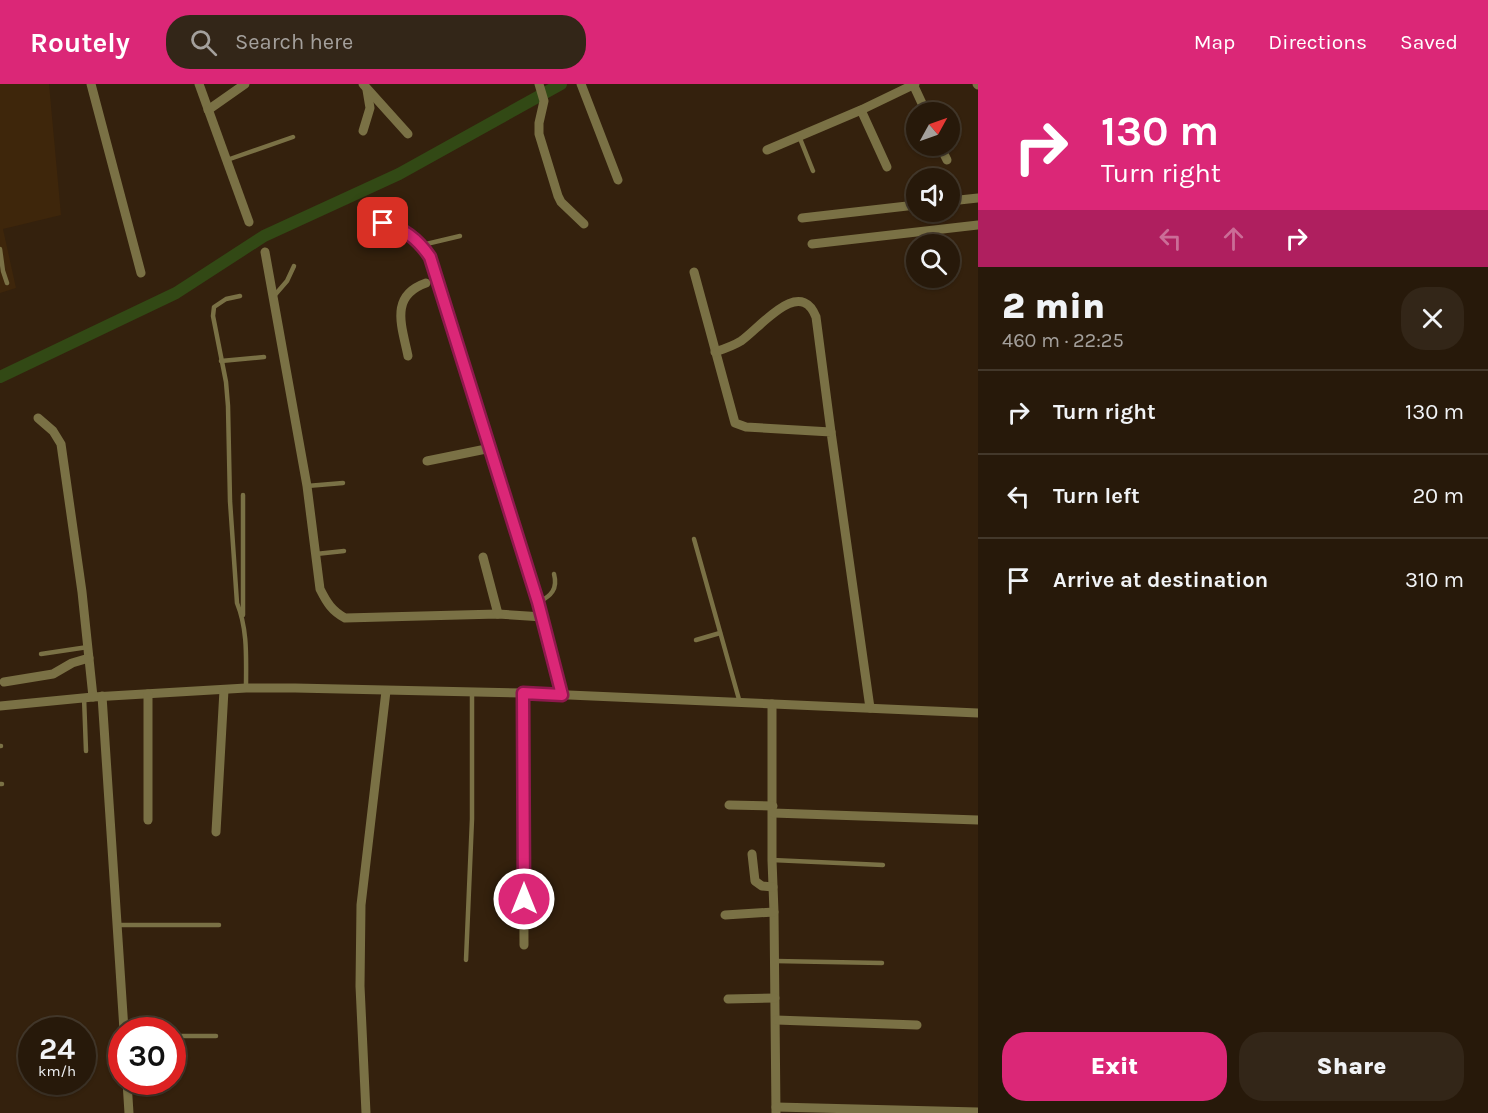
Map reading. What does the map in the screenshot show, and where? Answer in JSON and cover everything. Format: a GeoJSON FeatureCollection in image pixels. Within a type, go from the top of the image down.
{"type":"FeatureCollection","features":[{"type":"Feature","properties":{"kind":"street"},"geometry":{"type":"LineString","coordinates":[[91,84],[141,273]]}},
{"type":"Feature","properties":{"kind":"street"},"geometry":{"type":"LineString","coordinates":[[199,84],[249,222]]}},
{"type":"Feature","properties":{"kind":"street"},"geometry":{"type":"LineString","coordinates":[[208,110],[245,84]]}},
{"type":"Feature","properties":{"kind":"street"},"geometry":{"type":"LineString","coordinates":[[581,84],[618,180]]}},
{"type":"Feature","properties":{"kind":"street"},"geometry":{"type":"LineString","coordinates":[[767,150],[861,110],[913,84],[921,102]]}},
{"type":"Feature","properties":{"kind":"street"},"geometry":{"type":"LineString","coordinates":[[540,85],[544,101],[539,134],[558,196],[561,202],[584,224]]}},
{"type":"Feature","properties":{"kind":"street"},"geometry":{"type":"LineString","coordinates":[[363,131],[370,108],[365,86]]}},
{"type":"Feature","properties":{"kind":"street"},"geometry":{"type":"LineString","coordinates":[[365,86],[408,134]]}},
{"type":"Feature","properties":{"kind":"street"},"geometry":{"type":"LineString","coordinates":[[861,110],[887,167]]}},
{"type":"Feature","properties":{"kind":"street"},"geometry":{"type":"LineString","coordinates":[[945,156],[947,160]]}},
{"type":"Feature","properties":{"kind":"street"},"geometry":{"type":"LineString","coordinates":[[960,200],[978,198]]}},
{"type":"Feature","properties":{"kind":"street"},"geometry":{"type":"LineString","coordinates":[[802,218],[906,206]]}},
{"type":"Feature","properties":{"kind":"street"},"geometry":{"type":"LineString","coordinates":[[364,225],[383,223],[401,227],[422,245],[430,257],[432,282],[491,448],[543,617],[562,695]]}},
{"type":"Feature","properties":{"kind":"street"},"geometry":{"type":"LineString","coordinates":[[812,244],[978,225]]}},
{"type":"Feature","properties":{"kind":"street"},"geometry":{"type":"LineString","coordinates":[[265,252],[307,486],[320,590],[334,613],[345,618],[498,614],[543,617]]}},
{"type":"Feature","properties":{"kind":"street"},"geometry":{"type":"LineString","coordinates":[[694,272],[735,423],[746,427],[831,432]]}},
{"type":"Feature","properties":{"kind":"street"},"geometry":{"type":"LineString","coordinates":[[408,356],[401,320],[401,304],[406,294],[432,282]]}},
{"type":"Feature","properties":{"kind":"street"},"geometry":{"type":"LineString","coordinates":[[715,352],[743,340],[791,302],[807,303],[813,308],[870,708]]}},
{"type":"Feature","properties":{"kind":"street"},"geometry":{"type":"LineString","coordinates":[[38,418],[54,431],[62,444],[88,647],[117,925],[123,1017]]}},
{"type":"Feature","properties":{"kind":"street"},"geometry":{"type":"LineString","coordinates":[[427,461],[491,448]]}},
{"type":"Feature","properties":{"kind":"street"},"geometry":{"type":"LineString","coordinates":[[483,557],[498,614]]}},
{"type":"Feature","properties":{"kind":"street"},"geometry":{"type":"LineString","coordinates":[[4,682],[53,674],[72,663],[89,658]]}},
{"type":"Feature","properties":{"kind":"street"},"geometry":{"type":"LineString","coordinates":[[0,706],[93,697],[246,688],[472,691],[978,713]]}},
{"type":"Feature","properties":{"kind":"street"},"geometry":{"type":"LineString","coordinates":[[216,832],[224,690]]}},
{"type":"Feature","properties":{"kind":"street"},"geometry":{"type":"LineString","coordinates":[[366,1113],[360,986],[361,905],[386,691]]}},
{"type":"Feature","properties":{"kind":"street"},"geometry":{"type":"LineString","coordinates":[[523,693],[524,945]]}},
{"type":"Feature","properties":{"kind":"street"},"geometry":{"type":"LineString","coordinates":[[148,694],[148,820]]}},
{"type":"Feature","properties":{"kind":"street"},"geometry":{"type":"LineString","coordinates":[[771,704],[776,1110],[978,1112]]}},
{"type":"Feature","properties":{"kind":"street"},"geometry":{"type":"LineString","coordinates":[[729,805],[978,820]]}},
{"type":"Feature","properties":{"kind":"street"},"geometry":{"type":"LineString","coordinates":[[752,854],[755,881],[762,886],[773,887]]}},
{"type":"Feature","properties":{"kind":"street"},"geometry":{"type":"LineString","coordinates":[[725,915],[774,912]]}},
{"type":"Feature","properties":{"kind":"street"},"geometry":{"type":"LineString","coordinates":[[728,999],[775,998]]}},
{"type":"Feature","properties":{"kind":"street"},"geometry":{"type":"LineString","coordinates":[[776,1020],[917,1025]]}},
{"type":"Feature","properties":{"kind":"street"},"geometry":{"type":"LineString","coordinates":[[128,1095],[129,1113]]}},
{"type":"Feature","properties":{"kind":"lane"},"geometry":{"type":"LineString","coordinates":[[799,136],[813,171]]}},
{"type":"Feature","properties":{"kind":"lane"},"geometry":{"type":"LineString","coordinates":[[226,160],[293,137]]}},
{"type":"Feature","properties":{"kind":"lane"},"geometry":{"type":"LineString","coordinates":[[422,245],[460,236]]}},
{"type":"Feature","properties":{"kind":"lane"},"geometry":{"type":"LineString","coordinates":[[0,249],[3,271],[8,283]]}},
{"type":"Feature","properties":{"kind":"lane"},"geometry":{"type":"LineString","coordinates":[[273,298],[287,281],[294,266]]}},
{"type":"Feature","properties":{"kind":"lane"},"geometry":{"type":"LineString","coordinates":[[240,296],[226,299],[214,308],[213,316],[228,406],[230,501],[237,603],[243,618]]}},
{"type":"Feature","properties":{"kind":"lane"},"geometry":{"type":"LineString","coordinates":[[221,361],[264,357]]}},
{"type":"Feature","properties":{"kind":"lane"},"geometry":{"type":"LineString","coordinates":[[307,486],[343,483]]}},
{"type":"Feature","properties":{"kind":"lane"},"geometry":{"type":"LineString","coordinates":[[243,495],[243,618],[246,688]]}},
{"type":"Feature","properties":{"kind":"lane"},"geometry":{"type":"LineString","coordinates":[[694,539],[740,703]]}},
{"type":"Feature","properties":{"kind":"lane"},"geometry":{"type":"LineString","coordinates":[[316,554],[344,551]]}},
{"type":"Feature","properties":{"kind":"lane"},"geometry":{"type":"LineString","coordinates":[[538,602],[553,592],[556,583],[554,574]]}},
{"type":"Feature","properties":{"kind":"lane"},"geometry":{"type":"LineString","coordinates":[[696,640],[720,633]]}},
{"type":"Feature","properties":{"kind":"lane"},"geometry":{"type":"LineString","coordinates":[[41,654],[88,647]]}},
{"type":"Feature","properties":{"kind":"lane"},"geometry":{"type":"LineString","coordinates":[[466,960],[472,819],[472,691]]}},
{"type":"Feature","properties":{"kind":"lane"},"geometry":{"type":"LineString","coordinates":[[86,751],[93,697]]}},
{"type":"Feature","properties":{"kind":"lane"},"geometry":{"type":"LineString","coordinates":[[772,860],[883,865]]}},
{"type":"Feature","properties":{"kind":"lane"},"geometry":{"type":"LineString","coordinates":[[117,925],[219,925]]}},
{"type":"Feature","properties":{"kind":"lane"},"geometry":{"type":"LineString","coordinates":[[775,961],[882,963]]}},
{"type":"Feature","properties":{"kind":"lane"},"geometry":{"type":"LineString","coordinates":[[186,1036],[216,1036]]}},
{"type":"Feature","properties":{"kind":"shaded area"},"geometry":{"type":"Polygon","coordinates":[[[0,84],[49,84],[61,215],[3,229],[16,288],[0,293],[0,84]]]}},
{"type":"Feature","properties":{"kind":"waterway"},"geometry":{"type":"LineString","coordinates":[[0,377],[176,293],[264,236],[399,174],[561,84]]}},
{"type":"Feature","properties":{"kind":"route"},"geometry":{"type":"LineString","coordinates":[[383,223],[401,227],[422,245],[430,257],[538,602],[562,695],[523,693],[524,899]]}}]}
